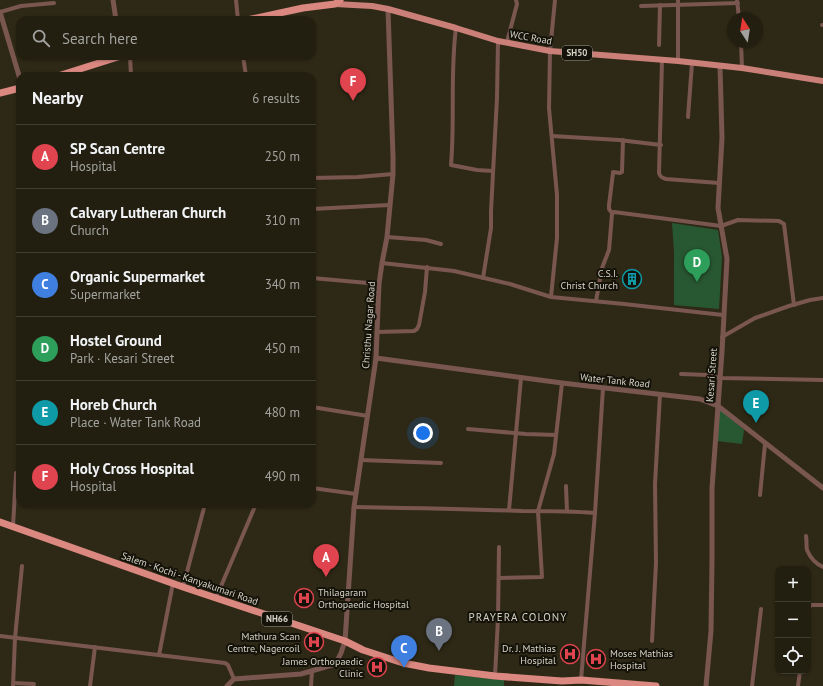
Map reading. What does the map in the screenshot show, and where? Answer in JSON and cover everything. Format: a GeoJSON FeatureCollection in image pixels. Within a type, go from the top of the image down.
{"type":"FeatureCollection","features":[{"type":"Feature","properties":{"kind":"highway"},"geometry":{"type":"LineString","coordinates":[[266,16],[337,2]]}},
{"type":"Feature","properties":{"kind":"highway"},"geometry":{"type":"LineString","coordinates":[[71,72],[108,60]]}},
{"type":"Feature","properties":{"kind":"highway"},"geometry":{"type":"LineString","coordinates":[[0,93],[16,89]]}},
{"type":"Feature","properties":{"kind":"highway","name":"Salem - Kochi - Kanyakumari Road"},"geometry":{"type":"LineString","coordinates":[[0,522],[183,587],[345,641],[363,650],[403,663],[533,682],[562,681],[656,686]]}},
{"type":"Feature","properties":{"kind":"main road"},"geometry":{"type":"LineString","coordinates":[[376,0],[378,7]]}},
{"type":"Feature","properties":{"kind":"main road","name":"WCC Road"},"geometry":{"type":"LineString","coordinates":[[337,2],[388,9],[498,41],[550,51],[678,61],[742,68],[823,81]]}},
{"type":"Feature","properties":{"kind":"street"},"geometry":{"type":"LineString","coordinates":[[113,0],[115,16]]}},
{"type":"Feature","properties":{"kind":"street"},"geometry":{"type":"LineString","coordinates":[[236,0],[238,16]]}},
{"type":"Feature","properties":{"kind":"street"},"geometry":{"type":"LineString","coordinates":[[507,42],[517,4],[516,0]]}},
{"type":"Feature","properties":{"kind":"street"},"geometry":{"type":"LineString","coordinates":[[551,297],[557,238],[557,202],[550,108],[550,51],[556,0]]}},
{"type":"Feature","properties":{"kind":"street"},"geometry":{"type":"LineString","coordinates":[[678,2],[678,61]]}},
{"type":"Feature","properties":{"kind":"street"},"geometry":{"type":"LineString","coordinates":[[641,6],[678,2],[737,2],[738,12]]}},
{"type":"Feature","properties":{"kind":"street"},"geometry":{"type":"LineString","coordinates":[[18,72],[0,12],[21,6],[54,3]]}},
{"type":"Feature","properties":{"kind":"street"},"geometry":{"type":"LineString","coordinates":[[659,45],[660,5]]}},
{"type":"Feature","properties":{"kind":"street","name":"Christhu Nagar Road"},"geometry":{"type":"LineString","coordinates":[[234,679],[301,674],[332,665],[338,659],[345,641],[354,507],[376,358],[379,284],[387,237],[392,174],[393,157],[388,9]]}},
{"type":"Feature","properties":{"kind":"street"},"geometry":{"type":"LineString","coordinates":[[456,28],[453,48],[453,142],[451,165],[477,170],[493,171]]}},
{"type":"Feature","properties":{"kind":"street"},"geometry":{"type":"LineString","coordinates":[[483,278],[491,228],[498,41]]}},
{"type":"Feature","properties":{"kind":"street"},"geometry":{"type":"LineString","coordinates":[[741,48],[742,68]]}},
{"type":"Feature","properties":{"kind":"street"},"geometry":{"type":"LineString","coordinates":[[130,60],[132,72]]}},
{"type":"Feature","properties":{"kind":"street"},"geometry":{"type":"LineString","coordinates":[[244,60],[245,72]]}},
{"type":"Feature","properties":{"kind":"street"},"geometry":{"type":"LineString","coordinates":[[662,60],[661,145],[659,173],[662,178],[666,179],[719,183]]}},
{"type":"Feature","properties":{"kind":"street"},"geometry":{"type":"LineString","coordinates":[[688,117],[692,63]]}},
{"type":"Feature","properties":{"kind":"street","name":"Kesari Street"},"geometry":{"type":"LineString","coordinates":[[706,686],[711,631],[712,488],[727,259],[718,208],[722,138],[720,66]]}},
{"type":"Feature","properties":{"kind":"street"},"geometry":{"type":"LineString","coordinates":[[552,136],[623,140],[661,145]]}},
{"type":"Feature","properties":{"kind":"street"},"geometry":{"type":"LineString","coordinates":[[596,301],[602,268],[609,250],[612,213],[609,209],[609,205],[613,173],[622,172],[623,140]]}},
{"type":"Feature","properties":{"kind":"street"},"geometry":{"type":"LineString","coordinates":[[316,178],[358,177],[392,174]]}},
{"type":"Feature","properties":{"kind":"street"},"geometry":{"type":"LineString","coordinates":[[316,209],[389,205]]}},
{"type":"Feature","properties":{"kind":"street"},"geometry":{"type":"LineString","coordinates":[[612,213],[614,212],[721,226],[738,220],[779,221],[784,224],[794,305]]}},
{"type":"Feature","properties":{"kind":"street"},"geometry":{"type":"LineString","coordinates":[[387,237],[426,240],[441,244]]}},
{"type":"Feature","properties":{"kind":"street"},"geometry":{"type":"LineString","coordinates":[[382,262],[427,267],[483,278],[510,284],[551,297],[723,316]]}},
{"type":"Feature","properties":{"kind":"street"},"geometry":{"type":"LineString","coordinates":[[377,332],[414,331],[418,329],[420,325],[425,292],[427,267]]}},
{"type":"Feature","properties":{"kind":"street"},"geometry":{"type":"LineString","coordinates":[[316,278],[379,284]]}},
{"type":"Feature","properties":{"kind":"street"},"geometry":{"type":"LineString","coordinates":[[722,337],[755,318],[810,300],[823,298]]}},
{"type":"Feature","properties":{"kind":"street","name":"Water Tank Road"},"geometry":{"type":"LineString","coordinates":[[376,358],[521,378],[700,399],[718,406],[823,488]]}},
{"type":"Feature","properties":{"kind":"street"},"geometry":{"type":"LineString","coordinates":[[681,374],[708,375],[720,378],[823,380]]}},
{"type":"Feature","properties":{"kind":"street"},"geometry":{"type":"LineString","coordinates":[[509,510],[521,378]]}},
{"type":"Feature","properties":{"kind":"street"},"geometry":{"type":"LineString","coordinates":[[499,578],[542,578],[538,511],[554,454],[562,383]]}},
{"type":"Feature","properties":{"kind":"street"},"geometry":{"type":"LineString","coordinates":[[582,683],[603,388]]}},
{"type":"Feature","properties":{"kind":"street"},"geometry":{"type":"LineString","coordinates":[[652,641],[656,563],[654,484],[660,394]]}},
{"type":"Feature","properties":{"kind":"street"},"geometry":{"type":"LineString","coordinates":[[316,408],[368,416]]}},
{"type":"Feature","properties":{"kind":"street"},"geometry":{"type":"LineString","coordinates":[[468,429],[526,434],[556,434]]}},
{"type":"Feature","properties":{"kind":"street"},"geometry":{"type":"LineString","coordinates":[[760,495],[766,444]]}},
{"type":"Feature","properties":{"kind":"street"},"geometry":{"type":"LineString","coordinates":[[361,460],[441,463]]}},
{"type":"Feature","properties":{"kind":"street"},"geometry":{"type":"LineString","coordinates":[[12,526],[16,475]]}},
{"type":"Feature","properties":{"kind":"street"},"geometry":{"type":"LineString","coordinates":[[566,486],[567,511]]}},
{"type":"Feature","properties":{"kind":"street"},"geometry":{"type":"LineString","coordinates":[[316,489],[356,494]]}},
{"type":"Feature","properties":{"kind":"street"},"geometry":{"type":"LineString","coordinates":[[354,507],[567,511],[595,513]]}},
{"type":"Feature","properties":{"kind":"street"},"geometry":{"type":"LineString","coordinates":[[183,587],[204,508]]}},
{"type":"Feature","properties":{"kind":"street"},"geometry":{"type":"LineString","coordinates":[[216,598],[254,508]]}},
{"type":"Feature","properties":{"kind":"street"},"geometry":{"type":"LineString","coordinates":[[806,536],[810,554],[816,563],[823,567]]}},
{"type":"Feature","properties":{"kind":"street"},"geometry":{"type":"LineString","coordinates":[[495,676],[499,547]]}},
{"type":"Feature","properties":{"kind":"street"},"geometry":{"type":"LineString","coordinates":[[22,566],[15,638],[13,684],[34,684]]}},
{"type":"Feature","properties":{"kind":"street"},"geometry":{"type":"LineString","coordinates":[[159,655],[173,583]]}},
{"type":"Feature","properties":{"kind":"street"},"geometry":{"type":"LineString","coordinates":[[811,606],[823,605]]}},
{"type":"Feature","properties":{"kind":"street"},"geometry":{"type":"LineString","coordinates":[[752,686],[761,609]]}},
{"type":"Feature","properties":{"kind":"street"},"geometry":{"type":"LineString","coordinates":[[0,636],[225,663],[229,667],[234,679],[227,686]]}},
{"type":"Feature","properties":{"kind":"street"},"geometry":{"type":"LineString","coordinates":[[90,686],[95,648]]}},
{"type":"Feature","properties":{"kind":"street"},"geometry":{"type":"LineString","coordinates":[[311,686],[312,671]]}},
{"type":"Feature","properties":{"kind":"street"},"geometry":{"type":"LineString","coordinates":[[798,686],[800,674]]}},
{"type":"Feature","properties":{"kind":"green space"},"geometry":{"type":"Polygon","coordinates":[[[672,223],[718,230],[722,257],[719,309],[674,305],[674,252],[672,223]]]}},
{"type":"Feature","properties":{"kind":"green space"},"geometry":{"type":"Polygon","coordinates":[[[719,407],[744,430],[742,444],[717,441],[719,407]]]}},
{"type":"Feature","properties":{"kind":"green space"},"geometry":{"type":"Polygon","coordinates":[[[455,675],[504,680],[504,686],[454,686],[455,675]]]}},
{"type":"Feature","properties":{"kind":"place","name":"Holy Cross Hospital"},"geometry":{"type":"Point","coordinates":[353,101]}},
{"type":"Feature","properties":{"kind":"place","name":"C.S.I. Christ Church"},"geometry":{"type":"Point","coordinates":[632,279]}},
{"type":"Feature","properties":{"kind":"place","name":"Hostel Ground"},"geometry":{"type":"Point","coordinates":[697,282]}},
{"type":"Feature","properties":{"kind":"place","name":"Horeb Church"},"geometry":{"type":"Point","coordinates":[756,423]}},
{"type":"Feature","properties":{"kind":"place","name":"SP Scan Centre"},"geometry":{"type":"Point","coordinates":[326,577]}},
{"type":"Feature","properties":{"kind":"place","name":"Thilagaram Orthopaedic Hospital"},"geometry":{"type":"Point","coordinates":[304,598]}},
{"type":"Feature","properties":{"kind":"place","name":"Mathura Scan Centre, Nagercoil"},"geometry":{"type":"Point","coordinates":[314,642]}},
{"type":"Feature","properties":{"kind":"place","name":"Calvary Lutheran Church"},"geometry":{"type":"Point","coordinates":[439,651]}},
{"type":"Feature","properties":{"kind":"place","name":"Dr. J. Mathias Hospital"},"geometry":{"type":"Point","coordinates":[570,654]}},
{"type":"Feature","properties":{"kind":"place","name":"Moses Mathias Hospital"},"geometry":{"type":"Point","coordinates":[596,659]}},
{"type":"Feature","properties":{"kind":"place","name":"James Orthopaedic Clinic"},"geometry":{"type":"Point","coordinates":[377,667]}},
{"type":"Feature","properties":{"kind":"place","name":"Organic Supermarket"},"geometry":{"type":"Point","coordinates":[404,668]}},
{"type":"Feature","properties":{"kind":"district","name":"PRAYERA COLONY"},"geometry":{"type":"Point","coordinates":[518,617]}}]}
